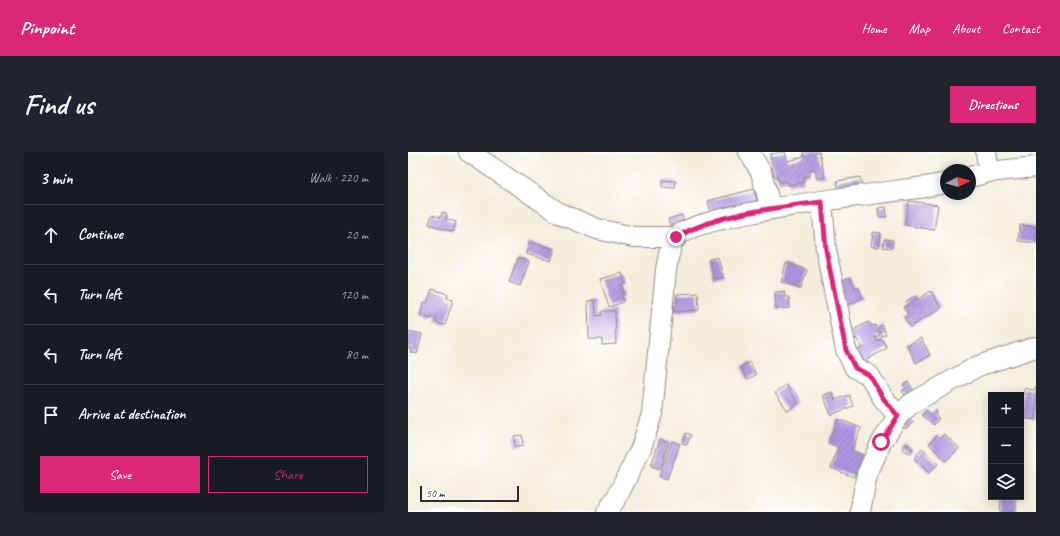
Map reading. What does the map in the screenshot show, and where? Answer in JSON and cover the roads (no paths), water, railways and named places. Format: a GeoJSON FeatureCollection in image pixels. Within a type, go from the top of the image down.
{"type":"FeatureCollection","features":[{"type":"Feature","properties":{"kind":"street"},"geometry":{"type":"LineString","coordinates":[[469,152],[559,213],[598,229],[634,237],[676,237],[692,228],[711,222],[771,208],[925,188],[940,184]]}},
{"type":"Feature","properties":{"kind":"street"},"geometry":{"type":"LineString","coordinates":[[749,152],[761,172],[771,208]]}},
{"type":"Feature","properties":{"kind":"street"},"geometry":{"type":"LineString","coordinates":[[986,152],[990,172]]}},
{"type":"Feature","properties":{"kind":"street"},"geometry":{"type":"LineString","coordinates":[[976,176],[990,172],[1036,168]]}},
{"type":"Feature","properties":{"kind":"street"},"geometry":{"type":"LineString","coordinates":[[822,202],[826,250],[846,350],[855,368],[869,375],[883,398],[898,416]]}},
{"type":"Feature","properties":{"kind":"street"},"geometry":{"type":"LineString","coordinates":[[606,512],[617,497],[641,448],[652,414],[666,270],[669,252],[676,237]]}},
{"type":"Feature","properties":{"kind":"street"},"geometry":{"type":"LineString","coordinates":[[860,512],[867,474],[881,442],[898,416],[912,403],[978,366],[1036,347]]}}]}
